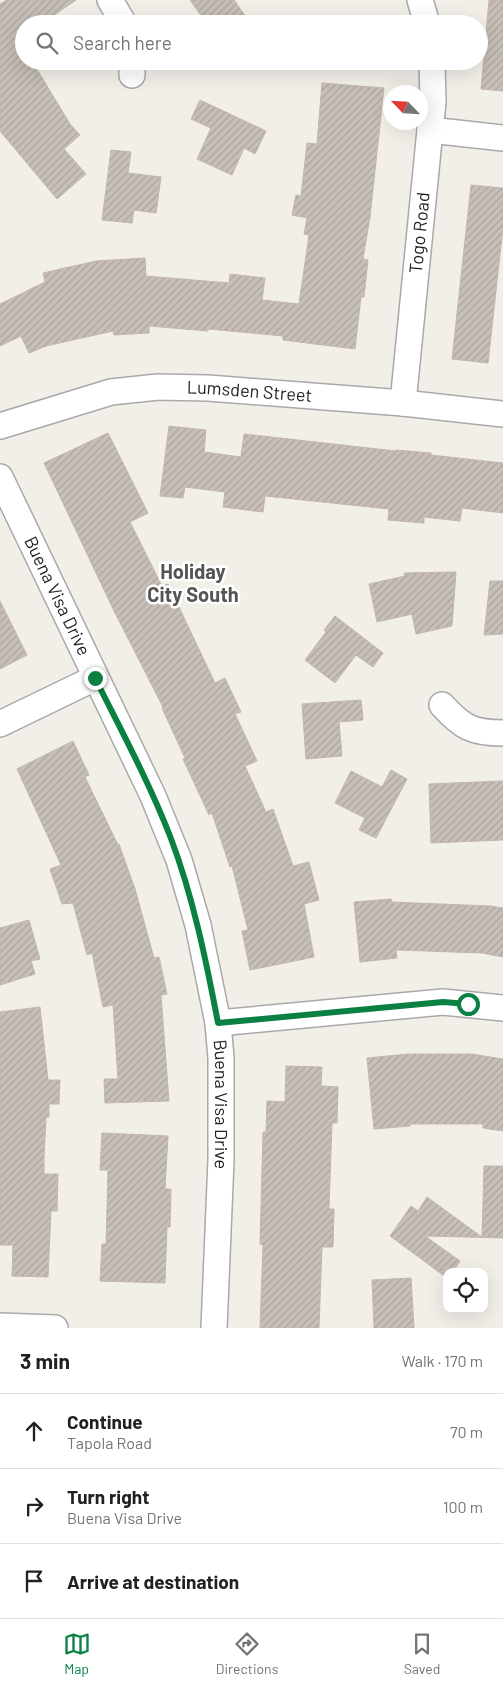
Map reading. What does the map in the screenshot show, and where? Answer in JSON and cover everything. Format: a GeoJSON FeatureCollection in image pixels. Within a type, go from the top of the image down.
{"type":"FeatureCollection","features":[{"type":"Feature","properties":{"kind":"street"},"geometry":{"type":"LineString","coordinates":[[110,0],[119,15]]}},
{"type":"Feature","properties":{"kind":"street"},"geometry":{"type":"LineString","coordinates":[[420,0],[424,15]]}},
{"type":"Feature","properties":{"kind":"street","name":"Togo Road"},"geometry":{"type":"LineString","coordinates":[[403,404],[433,103],[432,70]]}},
{"type":"Feature","properties":{"kind":"street"},"geometry":{"type":"LineString","coordinates":[[430,130],[503,138]]}},
{"type":"Feature","properties":{"kind":"street","name":"Lumsden Street"},"geometry":{"type":"LineString","coordinates":[[0,426],[111,392],[158,386],[208,388],[503,414]]}},
{"type":"Feature","properties":{"kind":"street","name":"Buena Visa Drive"},"geometry":{"type":"LineString","coordinates":[[0,477],[153,796],[176,851],[196,917],[218,1023],[221,1082],[221,1160],[214,1328]]}},
{"type":"Feature","properties":{"kind":"street"},"geometry":{"type":"LineString","coordinates":[[0,724],[95,678]]}},
{"type":"Feature","properties":{"kind":"street"},"geometry":{"type":"LineString","coordinates":[[442,705],[458,722],[474,730],[503,733]]}},
{"type":"Feature","properties":{"kind":"street"},"geometry":{"type":"LineString","coordinates":[[218,1023],[443,1002],[503,1008]]}},
{"type":"Feature","properties":{"kind":"street"},"geometry":{"type":"LineString","coordinates":[[0,1326],[55,1328]]}},
{"type":"Feature","properties":{"kind":"building"},"geometry":{"type":"Polygon","coordinates":[[[7,0],[76,0],[54,15],[15,15],[15,70],[37,70],[70,124],[80,135],[64,149],[86,174],[57,199],[0,131],[0,4],[7,0]]]}},
{"type":"Feature","properties":{"kind":"building"},"geometry":{"type":"Polygon","coordinates":[[[190,0],[234,0],[245,15],[201,15],[190,0]]]}},
{"type":"Feature","properties":{"kind":"building"},"geometry":{"type":"Polygon","coordinates":[[[489,0],[503,0],[503,91],[481,89],[483,70],[488,70],[489,0]]]}},
{"type":"Feature","properties":{"kind":"building"},"geometry":{"type":"Polygon","coordinates":[[[322,83],[383,88],[370,217],[363,259],[368,260],[364,297],[361,297],[355,349],[283,340],[283,336],[149,326],[149,333],[114,335],[113,331],[46,346],[29,353],[21,336],[0,346],[0,304],[45,282],[43,273],[96,261],[145,258],[146,276],[229,283],[230,274],[265,278],[262,300],[299,304],[309,235],[304,234],[307,218],[292,215],[296,195],[301,196],[307,143],[317,144],[322,83]]]}},
{"type":"Feature","properties":{"kind":"building"},"geometry":{"type":"Polygon","coordinates":[[[200,100],[266,131],[255,154],[244,148],[232,175],[197,159],[211,128],[191,119],[200,100]]]}},
{"type":"Feature","properties":{"kind":"building"},"geometry":{"type":"Polygon","coordinates":[[[111,150],[131,152],[128,173],[161,177],[156,213],[134,210],[132,223],[102,220],[111,150]]]}},
{"type":"Feature","properties":{"kind":"building"},"geometry":{"type":"Polygon","coordinates":[[[471,185],[503,188],[503,228],[488,363],[452,359],[471,185]]]}},
{"type":"Feature","properties":{"kind":"building"},"geometry":{"type":"Polygon","coordinates":[[[169,426],[206,430],[204,452],[241,457],[244,434],[396,451],[431,453],[431,455],[503,463],[503,513],[462,508],[460,521],[424,517],[424,523],[388,520],[389,509],[265,496],[263,512],[223,507],[225,492],[185,487],[183,498],[160,496],[169,426]]]}},
{"type":"Feature","properties":{"kind":"building"},"geometry":{"type":"Polygon","coordinates":[[[108,433],[148,513],[130,522],[162,586],[168,584],[215,683],[225,678],[241,712],[235,714],[257,761],[245,766],[266,812],[273,809],[293,866],[309,862],[319,900],[304,904],[314,957],[250,970],[242,931],[248,930],[232,866],[230,867],[212,813],[209,815],[183,759],[185,758],[163,707],[114,611],[44,463],[108,433]]]}},
{"type":"Feature","properties":{"kind":"building"},"geometry":{"type":"Polygon","coordinates":[[[456,572],[452,626],[416,634],[412,614],[377,622],[369,584],[405,576],[404,573],[456,572]]]}},
{"type":"Feature","properties":{"kind":"building"},"geometry":{"type":"Polygon","coordinates":[[[490,581],[503,581],[503,634],[484,635],[490,581]]]}},
{"type":"Feature","properties":{"kind":"building"},"geometry":{"type":"Polygon","coordinates":[[[0,601],[27,655],[0,669],[0,601]]]}},
{"type":"Feature","properties":{"kind":"building"},"geometry":{"type":"Polygon","coordinates":[[[335,616],[383,653],[373,667],[356,655],[335,683],[305,660],[326,632],[324,630],[335,616]]]}},
{"type":"Feature","properties":{"kind":"building"},"geometry":{"type":"Polygon","coordinates":[[[361,700],[363,720],[339,722],[342,756],[306,759],[302,704],[361,700]]]}},
{"type":"Feature","properties":{"kind":"building"},"geometry":{"type":"Polygon","coordinates":[[[73,741],[89,775],[85,777],[119,844],[135,889],[154,958],[159,957],[167,994],[161,995],[169,1101],[105,1103],[104,1079],[118,1079],[113,1005],[103,1007],[92,953],[87,955],[73,903],[62,904],[50,869],[61,865],[17,769],[73,741]]]}},
{"type":"Feature","properties":{"kind":"building"},"geometry":{"type":"Polygon","coordinates":[[[391,770],[407,779],[376,838],[359,830],[365,818],[335,803],[351,771],[382,787],[391,770]]]}},
{"type":"Feature","properties":{"kind":"building"},"geometry":{"type":"Polygon","coordinates":[[[503,781],[503,840],[431,843],[429,784],[503,781]]]}},
{"type":"Feature","properties":{"kind":"building"},"geometry":{"type":"Polygon","coordinates":[[[391,899],[392,902],[503,908],[503,957],[482,953],[396,950],[397,958],[360,962],[354,902],[391,899]]]}},
{"type":"Feature","properties":{"kind":"building"},"geometry":{"type":"Polygon","coordinates":[[[29,920],[40,959],[31,961],[35,974],[0,985],[0,928],[29,920]]]}},
{"type":"Feature","properties":{"kind":"building"},"geometry":{"type":"Polygon","coordinates":[[[40,1007],[48,1080],[60,1080],[59,1104],[49,1104],[49,1117],[46,1117],[44,1158],[44,1174],[58,1174],[57,1211],[51,1211],[48,1277],[12,1276],[13,1245],[0,1245],[0,1012],[40,1007]]]}},
{"type":"Feature","properties":{"kind":"building"},"geometry":{"type":"Polygon","coordinates":[[[408,1054],[472,1054],[503,1059],[503,1131],[483,1128],[483,1124],[410,1124],[410,1126],[374,1129],[367,1058],[408,1054]]]}},
{"type":"Feature","properties":{"kind":"building"},"geometry":{"type":"Polygon","coordinates":[[[286,1066],[322,1067],[321,1086],[338,1087],[337,1123],[332,1123],[329,1209],[334,1209],[333,1247],[322,1247],[319,1328],[260,1328],[263,1245],[260,1244],[263,1132],[266,1132],[267,1101],[285,1102],[286,1066]]]}},
{"type":"Feature","properties":{"kind":"building"},"geometry":{"type":"Polygon","coordinates":[[[102,1133],[168,1136],[165,1189],[171,1189],[170,1227],[167,1227],[165,1283],[100,1281],[102,1244],[106,1244],[108,1170],[100,1170],[102,1133]]]}},
{"type":"Feature","properties":{"kind":"building"},"geometry":{"type":"Polygon","coordinates":[[[484,1166],[503,1166],[503,1238],[425,1236],[460,1261],[456,1268],[443,1268],[443,1275],[390,1236],[411,1206],[418,1211],[427,1197],[482,1237],[484,1166]]]}},
{"type":"Feature","properties":{"kind":"building"},"geometry":{"type":"Polygon","coordinates":[[[411,1278],[414,1328],[374,1328],[372,1280],[411,1278]]]}},
{"type":"Feature","properties":{"kind":"district","name":"Holiday City South"},"geometry":{"type":"Point","coordinates":[193,584]}},
{"type":"Feature","properties":{"kind":"route"},"geometry":{"type":"LineString","coordinates":[[95,678],[170,835],[190,893],[205,954],[218,1023],[443,1002],[468,1004]]}}]}
